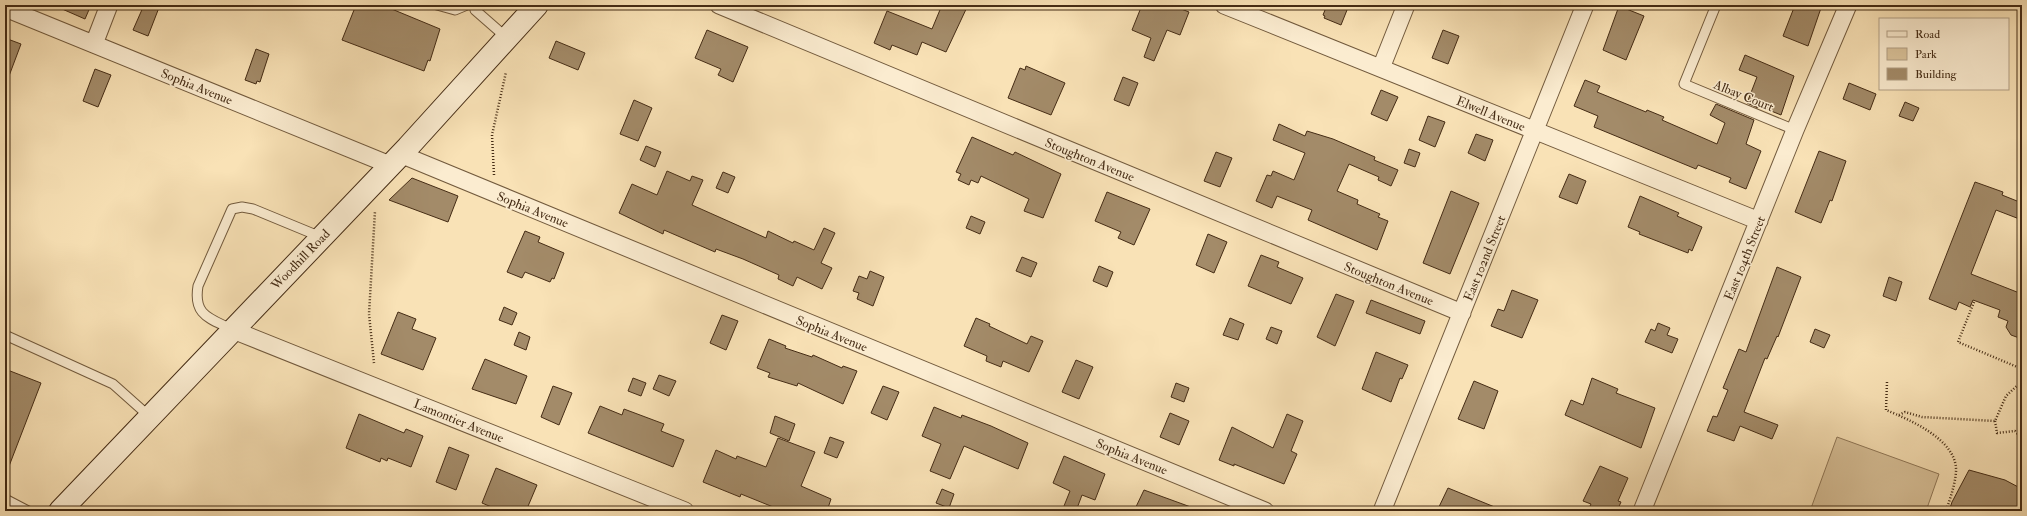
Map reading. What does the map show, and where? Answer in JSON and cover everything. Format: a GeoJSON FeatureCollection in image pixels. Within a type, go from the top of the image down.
{"type":"FeatureCollection","features":[{"type":"Feature","properties":{"kind":"main road","name":"Woodhill Road"},"geometry":{"type":"LineString","coordinates":[[60,511],[395,160],[538,5]]}},
{"type":"Feature","properties":{"kind":"street"},"geometry":{"type":"LineString","coordinates":[[94,44],[109,5]]}},
{"type":"Feature","properties":{"kind":"street","name":"Stoughton Avenue"},"geometry":{"type":"LineString","coordinates":[[718,5],[1462,313]]}},
{"type":"Feature","properties":{"kind":"street","name":"Elwell Avenue"},"geometry":{"type":"LineString","coordinates":[[1226,5],[1759,221]]}},
{"type":"Feature","properties":{"kind":"street"},"geometry":{"type":"LineString","coordinates":[[1381,68],[1406,5]]}},
{"type":"Feature","properties":{"kind":"street","name":"East 102nd Street"},"geometry":{"type":"LineString","coordinates":[[1382,511],[1585,5]]}},
{"type":"Feature","properties":{"kind":"street","name":"East 104th Street"},"geometry":{"type":"LineString","coordinates":[[1642,511],[1795,130],[1848,5]]}},
{"type":"Feature","properties":{"kind":"street","name":"Sophia Avenue"},"geometry":{"type":"LineString","coordinates":[[5,8],[94,44],[395,160],[1265,511]]}},
{"type":"Feature","properties":{"kind":"street","name":"Lamontier Avenue"},"geometry":{"type":"LineString","coordinates":[[233,330],[685,511]]}},
{"type":"Feature","properties":{"kind":"lane"},"geometry":{"type":"LineString","coordinates":[[437,5],[455,10],[467,5]]}},
{"type":"Feature","properties":{"kind":"lane"},"geometry":{"type":"LineString","coordinates":[[474,5],[475,10],[507,38]]}},
{"type":"Feature","properties":{"kind":"lane","name":"Albay Court"},"geometry":{"type":"LineString","coordinates":[[1716,5],[1684,84],[1795,130]]}},
{"type":"Feature","properties":{"kind":"lane"},"geometry":{"type":"LineString","coordinates":[[233,330],[203,314],[196,299],[198,286],[232,209],[242,207],[253,209],[321,237]]}},
{"type":"Feature","properties":{"kind":"lane"},"geometry":{"type":"LineString","coordinates":[[5,335],[113,384],[150,417]]}},
{"type":"Feature","properties":{"kind":"lane"},"geometry":{"type":"LineString","coordinates":[[5,499],[28,511]]}},
{"type":"Feature","properties":{"kind":"path"},"geometry":{"type":"LineString","coordinates":[[494,175],[492,135],[506,72]]}},
{"type":"Feature","properties":{"kind":"path"},"geometry":{"type":"LineString","coordinates":[[374,363],[369,314],[375,211]]}},
{"type":"Feature","properties":{"kind":"path"},"geometry":{"type":"LineString","coordinates":[[1974,302],[1958,342],[2022,369]]}},
{"type":"Feature","properties":{"kind":"path"},"geometry":{"type":"LineString","coordinates":[[2022,381],[2006,396],[1995,421],[1997,433],[2015,431],[2022,439]]}},
{"type":"Feature","properties":{"kind":"path"},"geometry":{"type":"LineString","coordinates":[[1887,382],[1886,410],[1899,415],[1936,435],[1952,456],[1956,471],[1946,511]]}},
{"type":"Feature","properties":{"kind":"path"},"geometry":{"type":"LineString","coordinates":[[1899,415],[1905,412],[1922,417],[1995,421]]}},
{"type":"Feature","properties":{"kind":"green space"},"geometry":{"type":"Polygon","coordinates":[[[1837,437],[1939,474],[1926,511],[1810,511],[1837,437]]]}},
{"type":"Feature","properties":{"kind":"building"},"geometry":{"type":"Polygon","coordinates":[[[53,5],[91,5],[85,19],[53,5]]]}},
{"type":"Feature","properties":{"kind":"building"},"geometry":{"type":"Polygon","coordinates":[[[144,5],[160,5],[148,36],[133,30],[144,5]]]}},
{"type":"Feature","properties":{"kind":"building"},"geometry":{"type":"Polygon","coordinates":[[[356,5],[382,5],[440,29],[430,61],[428,60],[424,71],[342,40],[356,5]]]}},
{"type":"Feature","properties":{"kind":"building"},"geometry":{"type":"Polygon","coordinates":[[[942,5],[968,5],[946,52],[922,42],[917,55],[892,45],[890,50],[874,43],[887,11],[932,29],[942,5]]]}},
{"type":"Feature","properties":{"kind":"building"},"geometry":{"type":"Polygon","coordinates":[[[1142,5],[1171,5],[1189,12],[1180,35],[1167,30],[1154,61],[1144,57],[1151,38],[1132,30],[1142,5]]]}},
{"type":"Feature","properties":{"kind":"building"},"geometry":{"type":"Polygon","coordinates":[[[1327,5],[1349,5],[1341,25],[1324,18],[1325,16],[1323,15],[1327,5]]]}},
{"type":"Feature","properties":{"kind":"building"},"geometry":{"type":"Polygon","coordinates":[[[1795,5],[1822,5],[1808,46],[1783,36],[1795,5]]]}},
{"type":"Feature","properties":{"kind":"building"},"geometry":{"type":"Polygon","coordinates":[[[1619,6],[1644,16],[1626,60],[1603,50],[1619,6]]]}},
{"type":"Feature","properties":{"kind":"building"},"geometry":{"type":"Polygon","coordinates":[[[707,30],[748,47],[733,82],[718,75],[721,69],[695,58],[707,30]]]}},
{"type":"Feature","properties":{"kind":"building"},"geometry":{"type":"Polygon","coordinates":[[[1443,30],[1459,36],[1448,64],[1432,58],[1443,30]]]}},
{"type":"Feature","properties":{"kind":"building"},"geometry":{"type":"Polygon","coordinates":[[[5,38],[21,44],[6,84],[5,84],[5,38]]]}},
{"type":"Feature","properties":{"kind":"building"},"geometry":{"type":"Polygon","coordinates":[[[556,41],[585,53],[578,70],[549,58],[556,41]]]}},
{"type":"Feature","properties":{"kind":"building"},"geometry":{"type":"Polygon","coordinates":[[[256,49],[269,54],[260,82],[257,81],[256,84],[245,80],[256,49]]]}},
{"type":"Feature","properties":{"kind":"building"},"geometry":{"type":"Polygon","coordinates":[[[1745,55],[1794,76],[1781,115],[1747,103],[1757,77],[1739,70],[1745,55]]]}},
{"type":"Feature","properties":{"kind":"building"},"geometry":{"type":"Polygon","coordinates":[[[1026,66],[1065,83],[1051,115],[1008,98],[1020,68],[1025,70],[1026,66]]]}},
{"type":"Feature","properties":{"kind":"building"},"geometry":{"type":"Polygon","coordinates":[[[95,69],[111,75],[98,107],[83,101],[95,69]]]}},
{"type":"Feature","properties":{"kind":"building"},"geometry":{"type":"Polygon","coordinates":[[[1123,77],[1138,83],[1129,106],[1114,100],[1123,77]]]}},
{"type":"Feature","properties":{"kind":"building"},"geometry":{"type":"Polygon","coordinates":[[[1585,80],[1600,86],[1597,92],[1646,112],[1647,110],[1664,117],[1662,120],[1717,144],[1725,123],[1710,115],[1716,104],[1754,120],[1746,144],[1761,151],[1746,189],[1729,182],[1731,178],[1698,165],[1696,169],[1594,127],[1598,116],[1574,106],[1585,80]]]}},
{"type":"Feature","properties":{"kind":"building"},"geometry":{"type":"Polygon","coordinates":[[[1849,83],[1876,94],[1870,110],[1843,99],[1849,83]]]}},
{"type":"Feature","properties":{"kind":"building"},"geometry":{"type":"Polygon","coordinates":[[[1381,90],[1398,97],[1387,121],[1371,114],[1381,90]]]}},
{"type":"Feature","properties":{"kind":"building"},"geometry":{"type":"Polygon","coordinates":[[[634,100],[652,108],[638,141],[620,134],[634,100]]]}},
{"type":"Feature","properties":{"kind":"building"},"geometry":{"type":"Polygon","coordinates":[[[1905,102],[1919,108],[1913,121],[1899,116],[1905,102]]]}},
{"type":"Feature","properties":{"kind":"building"},"geometry":{"type":"Polygon","coordinates":[[[1428,116],[1445,122],[1435,147],[1419,140],[1428,116]]]}},
{"type":"Feature","properties":{"kind":"building"},"geometry":{"type":"Polygon","coordinates":[[[1279,124],[1305,136],[1307,131],[1333,139],[1375,157],[1374,160],[1398,170],[1391,186],[1378,180],[1379,177],[1349,164],[1337,191],[1358,200],[1357,204],[1380,214],[1378,217],[1388,221],[1377,250],[1308,220],[1312,210],[1277,196],[1272,208],[1256,201],[1267,175],[1271,176],[1273,171],[1294,180],[1305,153],[1273,140],[1279,124]]]}},
{"type":"Feature","properties":{"kind":"building"},"geometry":{"type":"Polygon","coordinates":[[[1476,134],[1493,140],[1485,161],[1468,153],[1476,134]]]}},
{"type":"Feature","properties":{"kind":"building"},"geometry":{"type":"Polygon","coordinates":[[[972,137],[1013,155],[1015,152],[1061,174],[1043,218],[1024,211],[1029,199],[981,176],[978,183],[971,180],[969,185],[958,180],[961,174],[956,172],[972,137]]]}},
{"type":"Feature","properties":{"kind":"building"},"geometry":{"type":"Polygon","coordinates":[[[646,146],[661,152],[655,167],[640,160],[646,146]]]}},
{"type":"Feature","properties":{"kind":"building"},"geometry":{"type":"Polygon","coordinates":[[[1409,149],[1420,153],[1415,167],[1404,163],[1409,149]]]}},
{"type":"Feature","properties":{"kind":"building"},"geometry":{"type":"Polygon","coordinates":[[[1819,151],[1846,161],[1832,201],[1830,200],[1821,223],[1795,212],[1819,151]]]}},
{"type":"Feature","properties":{"kind":"building"},"geometry":{"type":"Polygon","coordinates":[[[1216,152],[1232,158],[1220,187],[1204,181],[1216,152]]]}},
{"type":"Feature","properties":{"kind":"building"},"geometry":{"type":"Polygon","coordinates":[[[667,171],[690,181],[692,176],[703,180],[692,205],[766,238],[768,231],[793,243],[794,241],[814,250],[824,228],[835,233],[821,263],[832,268],[822,289],[797,277],[793,286],[778,279],[779,275],[743,259],[716,249],[715,252],[664,230],[663,234],[619,213],[632,184],[657,195],[667,171]]]}},
{"type":"Feature","properties":{"kind":"building"},"geometry":{"type":"Polygon","coordinates":[[[723,172],[735,177],[728,193],[716,188],[723,172]]]}},
{"type":"Feature","properties":{"kind":"building"},"geometry":{"type":"Polygon","coordinates":[[[1569,174],[1586,181],[1577,204],[1559,197],[1569,174]]]}},
{"type":"Feature","properties":{"kind":"building"},"geometry":{"type":"Polygon","coordinates":[[[412,178],[458,196],[448,222],[389,200],[412,178]]]}},
{"type":"Feature","properties":{"kind":"building"},"geometry":{"type":"Polygon","coordinates":[[[1975,182],[2003,192],[2002,195],[2022,203],[2022,220],[1996,210],[1971,274],[2022,294],[2022,339],[2011,335],[2006,327],[2008,321],[1998,317],[2000,310],[1973,300],[1970,307],[1959,302],[1956,310],[1929,299],[1975,182]]]}},
{"type":"Feature","properties":{"kind":"building"},"geometry":{"type":"Polygon","coordinates":[[[1451,191],[1479,203],[1450,274],[1423,263],[1451,191]]]}},
{"type":"Feature","properties":{"kind":"building"},"geometry":{"type":"Polygon","coordinates":[[[1107,192],[1150,209],[1134,245],[1118,238],[1121,232],[1095,221],[1107,192]]]}},
{"type":"Feature","properties":{"kind":"building"},"geometry":{"type":"Polygon","coordinates":[[[1640,196],[1679,213],[1677,216],[1702,227],[1692,251],[1689,249],[1688,253],[1639,234],[1640,232],[1628,227],[1640,196]]]}},
{"type":"Feature","properties":{"kind":"building"},"geometry":{"type":"Polygon","coordinates":[[[971,216],[985,222],[980,234],[966,228],[971,216]]]}},
{"type":"Feature","properties":{"kind":"building"},"geometry":{"type":"Polygon","coordinates":[[[525,231],[540,237],[538,242],[564,253],[554,279],[552,278],[550,282],[525,272],[522,278],[507,272],[525,231]]]}},
{"type":"Feature","properties":{"kind":"building"},"geometry":{"type":"Polygon","coordinates":[[[1208,234],[1227,242],[1214,273],[1196,265],[1208,234]]]}},
{"type":"Feature","properties":{"kind":"building"},"geometry":{"type":"Polygon","coordinates":[[[1261,255],[1279,262],[1277,267],[1303,278],[1291,304],[1248,286],[1261,255]]]}},
{"type":"Feature","properties":{"kind":"building"},"geometry":{"type":"Polygon","coordinates":[[[1022,257],[1037,263],[1031,277],[1016,271],[1022,257]]]}},
{"type":"Feature","properties":{"kind":"building"},"geometry":{"type":"Polygon","coordinates":[[[1099,266],[1113,272],[1107,287],[1093,281],[1099,266]]]}},
{"type":"Feature","properties":{"kind":"building"},"geometry":{"type":"Polygon","coordinates":[[[1777,267],[1801,277],[1778,337],[1777,336],[1767,359],[1765,358],[1744,412],[1778,425],[1772,439],[1740,426],[1734,441],[1707,431],[1713,416],[1717,417],[1728,390],[1723,388],[1739,349],[1746,352],[1777,267]]]}},
{"type":"Feature","properties":{"kind":"building"},"geometry":{"type":"Polygon","coordinates":[[[870,271],[884,277],[873,306],[857,299],[859,293],[853,291],[859,276],[867,279],[870,271]]]}},
{"type":"Feature","properties":{"kind":"building"},"geometry":{"type":"Polygon","coordinates":[[[1889,277],[1902,282],[1896,301],[1883,296],[1889,277]]]}},
{"type":"Feature","properties":{"kind":"building"},"geometry":{"type":"Polygon","coordinates":[[[1512,290],[1538,300],[1522,338],[1491,326],[1498,309],[1504,311],[1512,290]]]}},
{"type":"Feature","properties":{"kind":"building"},"geometry":{"type":"Polygon","coordinates":[[[1336,294],[1354,301],[1335,346],[1317,337],[1336,294]]]}},
{"type":"Feature","properties":{"kind":"building"},"geometry":{"type":"Polygon","coordinates":[[[1371,300],[1425,321],[1420,334],[1366,313],[1371,300]]]}},
{"type":"Feature","properties":{"kind":"building"},"geometry":{"type":"Polygon","coordinates":[[[504,307],[517,313],[512,325],[499,320],[504,307]]]}},
{"type":"Feature","properties":{"kind":"building"},"geometry":{"type":"Polygon","coordinates":[[[398,312],[416,319],[412,329],[436,338],[423,370],[381,354],[398,312]]]}},
{"type":"Feature","properties":{"kind":"building"},"geometry":{"type":"Polygon","coordinates":[[[722,315],[738,321],[726,350],[710,343],[722,315]]]}},
{"type":"Feature","properties":{"kind":"building"},"geometry":{"type":"Polygon","coordinates":[[[976,318],[990,324],[989,326],[1027,344],[1031,336],[1043,341],[1029,372],[1003,361],[1001,367],[986,361],[987,356],[964,346],[976,318]]]}},
{"type":"Feature","properties":{"kind":"building"},"geometry":{"type":"Polygon","coordinates":[[[1230,318],[1244,324],[1238,340],[1223,335],[1230,318]]]}},
{"type":"Feature","properties":{"kind":"building"},"geometry":{"type":"Polygon","coordinates":[[[1658,323],[1670,328],[1667,335],[1678,339],[1672,353],[1645,342],[1651,329],[1655,331],[1658,323]]]}},
{"type":"Feature","properties":{"kind":"building"},"geometry":{"type":"Polygon","coordinates":[[[1271,327],[1282,331],[1277,344],[1266,339],[1271,327]]]}},
{"type":"Feature","properties":{"kind":"building"},"geometry":{"type":"Polygon","coordinates":[[[1815,329],[1830,335],[1824,348],[1810,342],[1815,329]]]}},
{"type":"Feature","properties":{"kind":"building"},"geometry":{"type":"Polygon","coordinates":[[[519,332],[530,337],[526,350],[514,345],[519,332]]]}},
{"type":"Feature","properties":{"kind":"building"},"geometry":{"type":"Polygon","coordinates":[[[769,339],[786,346],[785,348],[812,357],[813,355],[842,368],[843,366],[857,371],[843,404],[798,383],[797,386],[768,377],[770,373],[757,368],[769,339]]]}},
{"type":"Feature","properties":{"kind":"building"},"geometry":{"type":"Polygon","coordinates":[[[1376,352],[1408,365],[1402,379],[1400,378],[1391,402],[1362,389],[1376,352]]]}},
{"type":"Feature","properties":{"kind":"building"},"geometry":{"type":"Polygon","coordinates":[[[485,359],[527,376],[516,404],[472,389],[485,359]]]}},
{"type":"Feature","properties":{"kind":"building"},"geometry":{"type":"Polygon","coordinates":[[[1076,360],[1093,367],[1079,399],[1062,392],[1076,360]]]}},
{"type":"Feature","properties":{"kind":"building"},"geometry":{"type":"Polygon","coordinates":[[[5,369],[41,383],[6,474],[5,474],[5,369]]]}},
{"type":"Feature","properties":{"kind":"building"},"geometry":{"type":"Polygon","coordinates":[[[659,375],[676,381],[669,396],[653,389],[659,375]]]}},
{"type":"Feature","properties":{"kind":"building"},"geometry":{"type":"Polygon","coordinates":[[[633,378],[646,383],[641,396],[628,391],[633,378]]]}},
{"type":"Feature","properties":{"kind":"building"},"geometry":{"type":"Polygon","coordinates":[[[1592,378],[1618,389],[1616,393],[1655,408],[1641,448],[1565,415],[1571,400],[1583,405],[1592,378]]]}},
{"type":"Feature","properties":{"kind":"building"},"geometry":{"type":"Polygon","coordinates":[[[1474,381],[1498,391],[1484,429],[1458,419],[1474,381]]]}},
{"type":"Feature","properties":{"kind":"building"},"geometry":{"type":"Polygon","coordinates":[[[1176,383],[1189,388],[1184,402],[1171,397],[1176,383]]]}},
{"type":"Feature","properties":{"kind":"building"},"geometry":{"type":"Polygon","coordinates":[[[553,386],[572,393],[559,425],[541,417],[553,386]]]}},
{"type":"Feature","properties":{"kind":"building"},"geometry":{"type":"Polygon","coordinates":[[[883,386],[899,392],[887,420],[871,413],[883,386]]]}},
{"type":"Feature","properties":{"kind":"building"},"geometry":{"type":"Polygon","coordinates":[[[600,406],[622,415],[624,409],[664,424],[661,431],[684,440],[673,467],[588,433],[600,406]]]}},
{"type":"Feature","properties":{"kind":"building"},"geometry":{"type":"Polygon","coordinates":[[[934,407],[961,418],[962,415],[991,426],[1028,443],[1018,469],[964,446],[950,479],[930,471],[941,444],[922,436],[934,407]]]}},
{"type":"Feature","properties":{"kind":"building"},"geometry":{"type":"Polygon","coordinates":[[[1170,413],[1189,421],[1179,445],[1160,437],[1170,413]]]}},
{"type":"Feature","properties":{"kind":"building"},"geometry":{"type":"Polygon","coordinates":[[[359,414],[404,433],[406,429],[423,436],[411,467],[388,458],[387,461],[381,458],[380,462],[346,448],[359,414]]]}},
{"type":"Feature","properties":{"kind":"building"},"geometry":{"type":"Polygon","coordinates":[[[1287,414],[1303,421],[1291,451],[1297,454],[1284,484],[1234,464],[1234,466],[1219,460],[1232,427],[1273,448],[1287,414]]]}},
{"type":"Feature","properties":{"kind":"building"},"geometry":{"type":"Polygon","coordinates":[[[775,416],[795,424],[789,441],[770,433],[775,416]]]}},
{"type":"Feature","properties":{"kind":"building"},"geometry":{"type":"Polygon","coordinates":[[[830,437],[844,442],[837,458],[824,453],[830,437]]]}},
{"type":"Feature","properties":{"kind":"building"},"geometry":{"type":"Polygon","coordinates":[[[778,438],[815,452],[801,486],[831,499],[827,511],[783,511],[741,494],[740,497],[703,482],[716,450],[736,459],[737,456],[766,467],[778,438]]]}},
{"type":"Feature","properties":{"kind":"building"},"geometry":{"type":"Polygon","coordinates":[[[449,447],[469,455],[456,490],[436,482],[449,447]]]}},
{"type":"Feature","properties":{"kind":"building"},"geometry":{"type":"Polygon","coordinates":[[[1064,456],[1105,474],[1095,500],[1082,495],[1076,511],[1062,511],[1070,491],[1053,483],[1064,456]]]}},
{"type":"Feature","properties":{"kind":"building"},"geometry":{"type":"Polygon","coordinates":[[[1600,466],[1628,478],[1618,501],[1621,502],[1617,511],[1601,511],[1590,506],[1591,504],[1583,501],[1600,466]]]}},
{"type":"Feature","properties":{"kind":"building"},"geometry":{"type":"Polygon","coordinates":[[[496,468],[537,485],[526,511],[501,511],[482,503],[496,468]]]}},
{"type":"Feature","properties":{"kind":"building"},"geometry":{"type":"Polygon","coordinates":[[[1969,470],[2005,480],[2022,489],[2022,511],[1949,511],[1952,502],[1969,470]]]}},
{"type":"Feature","properties":{"kind":"building"},"geometry":{"type":"Polygon","coordinates":[[[1448,488],[1502,510],[1437,511],[1448,488]]]}},
{"type":"Feature","properties":{"kind":"building"},"geometry":{"type":"Polygon","coordinates":[[[942,489],[954,494],[949,508],[936,503],[942,489]]]}},
{"type":"Feature","properties":{"kind":"building"},"geometry":{"type":"Polygon","coordinates":[[[1144,490],[1199,510],[1134,511],[1144,490]]]}}]}
